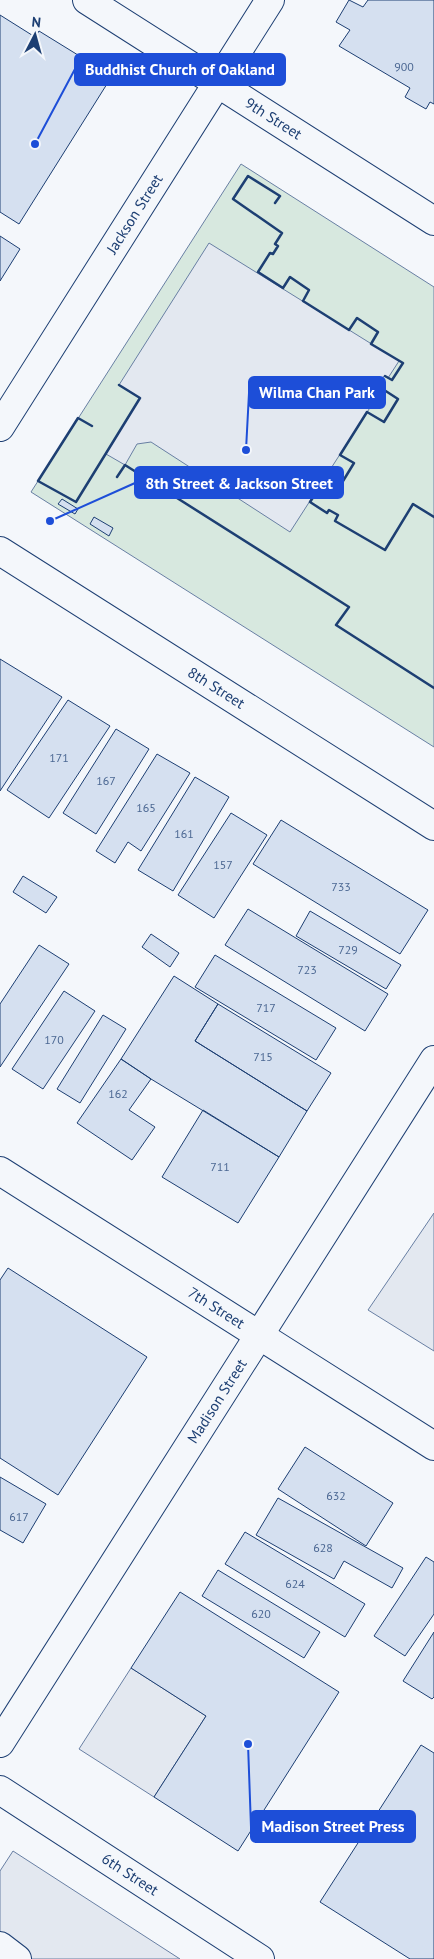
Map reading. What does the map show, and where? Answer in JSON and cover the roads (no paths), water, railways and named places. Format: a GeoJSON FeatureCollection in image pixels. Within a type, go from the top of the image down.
{"type":"FeatureCollection","features":[{"type":"Feature","properties":{"kind":"main road","name":"9th Street"},"geometry":{"type":"LineString","coordinates":[[88,0],[434,221]]}},
{"type":"Feature","properties":{"kind":"main road","name":"Jackson Street"},"geometry":{"type":"LineString","coordinates":[[0,427],[270,0]]}},
{"type":"Feature","properties":{"kind":"main road","name":"8th Street"},"geometry":{"type":"LineString","coordinates":[[0,551],[434,826]]}},
{"type":"Feature","properties":{"kind":"main road","name":"Madison Street"},"geometry":{"type":"LineString","coordinates":[[0,1743],[434,1060]]}},
{"type":"Feature","properties":{"kind":"main road","name":"7th Street"},"geometry":{"type":"LineString","coordinates":[[0,1171],[434,1446]]}},
{"type":"Feature","properties":{"kind":"main road","name":"6th Street"},"geometry":{"type":"LineString","coordinates":[[0,1790],[260,1959]]}},
{"type":"Feature","properties":{"kind":"main road"},"geometry":{"type":"LineString","coordinates":[[0,1946],[17,1959]]}},
{"type":"Feature","properties":{"kind":"place","name":"Buddhist Church of Oakland"},"geometry":{"type":"Point","coordinates":[35,144]}},
{"type":"Feature","properties":{"kind":"place","name":"Wilma Chan Park"},"geometry":{"type":"Point","coordinates":[246,450]}},
{"type":"Feature","properties":{"kind":"place","name":"8th Street & Jackson Street"},"geometry":{"type":"Point","coordinates":[50,521]}},
{"type":"Feature","properties":{"kind":"place","name":"Madison Street Press"},"geometry":{"type":"Point","coordinates":[248,1744]}}]}
